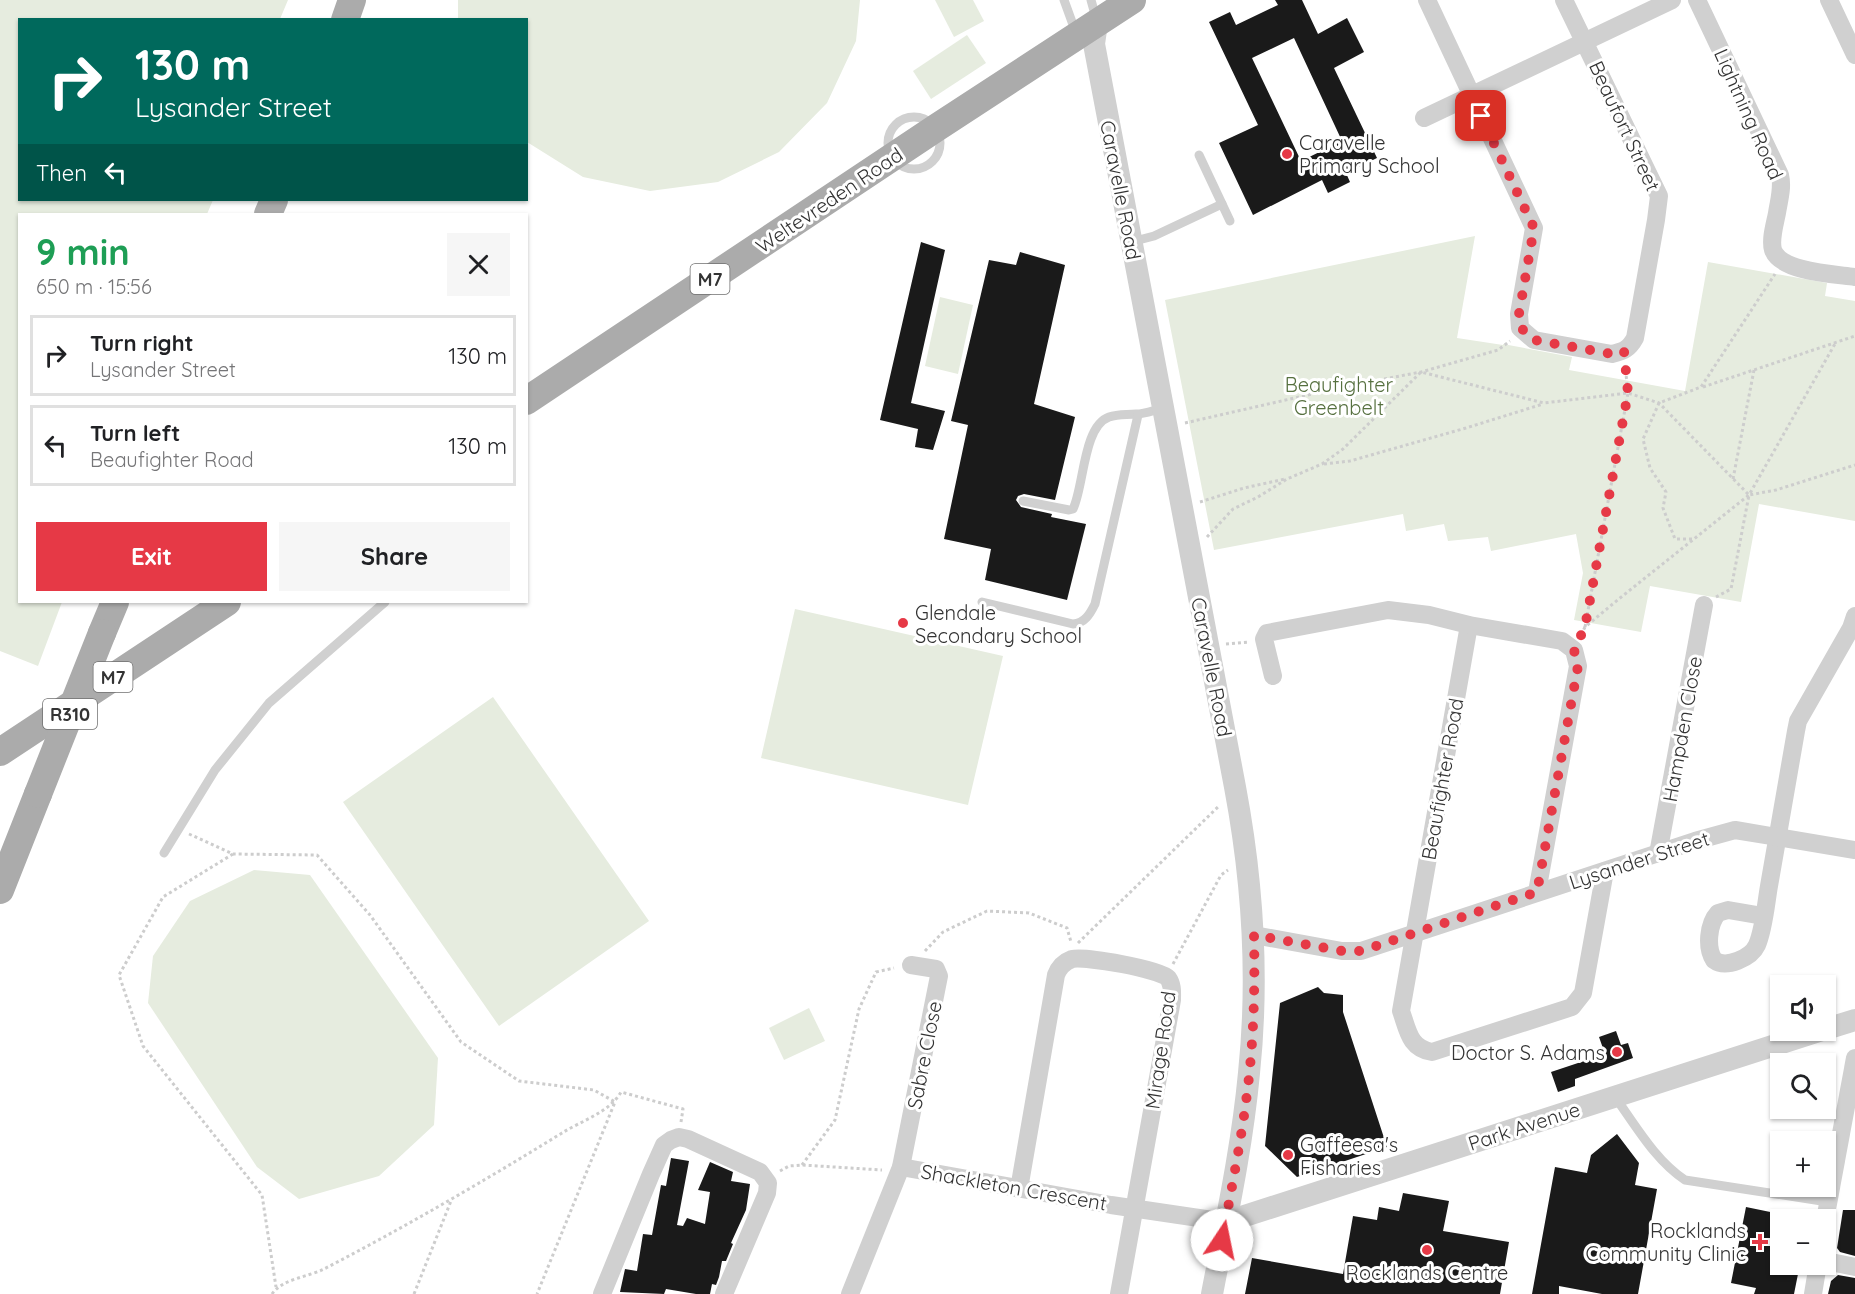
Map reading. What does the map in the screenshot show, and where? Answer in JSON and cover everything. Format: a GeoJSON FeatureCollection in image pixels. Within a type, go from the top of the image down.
{"type":"FeatureCollection","features":[{"type":"Feature","properties":{"kind":"main road"},"geometry":{"type":"LineString","coordinates":[[346,18],[352,0]]}},
{"type":"Feature","properties":{"kind":"main road","name":"Weltevreden Road"},"geometry":{"type":"LineString","coordinates":[[528,400],[1132,0]]}},
{"type":"Feature","properties":{"kind":"main road","name":"R310"},"geometry":{"type":"LineString","coordinates":[[0,890],[115,603]]}},
{"type":"Feature","properties":{"kind":"main road","name":"M7"},"geometry":{"type":"LineString","coordinates":[[0,753],[225,603]]}},
{"type":"Feature","properties":{"kind":"street"},"geometry":{"type":"LineString","coordinates":[[1427,0],[1534,228],[1519,314],[1520,327],[1534,340],[1612,354],[1624,351]]}},
{"type":"Feature","properties":{"kind":"street","name":"Beaufort Street"},"geometry":{"type":"LineString","coordinates":[[1564,0],[1659,196],[1635,338],[1631,346],[1624,351]]}},
{"type":"Feature","properties":{"kind":"street"},"geometry":{"type":"LineString","coordinates":[[1424,118],[1672,0]]}},
{"type":"Feature","properties":{"kind":"street","name":"Lightning Road"},"geometry":{"type":"LineString","coordinates":[[1697,0],[1780,175],[1781,192],[1772,242],[1777,257],[1783,263]]}},
{"type":"Feature","properties":{"kind":"street"},"geometry":{"type":"LineString","coordinates":[[1828,0],[1855,55]]}},
{"type":"Feature","properties":{"kind":"street","name":"Caravelle Road"},"geometry":{"type":"LineString","coordinates":[[1090,26],[1243,830],[1254,935],[1255,989],[1249,1076],[1244,1118],[1212,1294]]}},
{"type":"Feature","properties":{"kind":"street"},"geometry":{"type":"LineString","coordinates":[[1783,263],[1855,277]]}},
{"type":"Feature","properties":{"kind":"street","name":"Hampden Close"},"geometry":{"type":"LineString","coordinates":[[1658,854],[1704,604]]}},
{"type":"Feature","properties":{"kind":"street"},"geometry":{"type":"LineString","coordinates":[[1273,676],[1264,639],[1269,632],[1388,610],[1429,615],[1469,625],[1562,640],[1574,650],[1578,666],[1537,892]]}},
{"type":"Feature","properties":{"kind":"street"},"geometry":{"type":"LineString","coordinates":[[1763,916],[1798,721],[1855,616]]}},
{"type":"Feature","properties":{"kind":"street","name":"Beaufighter Road"},"geometry":{"type":"LineString","coordinates":[[1469,625],[1401,1011],[1412,1041],[1420,1050],[1432,1052],[1572,1006],[1583,993],[1605,871]]}},
{"type":"Feature","properties":{"kind":"street","name":"Lysander Street"},"geometry":{"type":"LineString","coordinates":[[1254,935],[1352,952],[1375,948],[1537,892],[1735,830],[1855,850]]}},
{"type":"Feature","properties":{"kind":"street","name":"Mirage Road"},"geometry":{"type":"LineString","coordinates":[[1019,1188],[1056,975],[1059,969],[1067,961],[1079,958],[1134,966],[1166,976],[1172,987],[1172,1000],[1119,1294]]}},
{"type":"Feature","properties":{"kind":"street","name":"Sabre Close"},"geometry":{"type":"LineString","coordinates":[[900,1170],[939,974],[935,968],[911,965]]}},
{"type":"Feature","properties":{"kind":"street","name":"Park Avenue"},"geometry":{"type":"LineString","coordinates":[[1836,1026],[1855,1020]]}},
{"type":"Feature","properties":{"kind":"street","name":"Park Avenue"},"geometry":{"type":"LineString","coordinates":[[1226,1222],[1790,1041]]}},
{"type":"Feature","properties":{"kind":"street"},"geometry":{"type":"LineString","coordinates":[[1827,1209],[1855,1058]]}},
{"type":"Feature","properties":{"kind":"street"},"geometry":{"type":"LineString","coordinates":[[602,1294],[664,1145],[679,1137],[688,1138],[760,1172],[766,1179],[767,1193],[724,1294]]}},
{"type":"Feature","properties":{"kind":"street","name":"Shackleton Crescent"},"geometry":{"type":"LineString","coordinates":[[850,1294],[900,1170],[1226,1222]]}},
{"type":"Feature","properties":{"kind":"street"},"geometry":{"type":"LineString","coordinates":[[1836,1263],[1855,1267]]}},
{"type":"Feature","properties":{"kind":"street"},"geometry":{"type":"LineString","coordinates":[[1814,1294],[1817,1275]]}},
{"type":"Feature","properties":{"kind":"lane","name":"Caravelle Road"},"geometry":{"type":"LineString","coordinates":[[1064,0],[1090,26]]}},
{"type":"Feature","properties":{"kind":"lane"},"geometry":{"type":"LineString","coordinates":[[1199,155],[1230,221]]}},
{"type":"Feature","properties":{"kind":"lane"},"geometry":{"type":"LineString","coordinates":[[1131,242],[1154,236],[1222,204]]}},
{"type":"Feature","properties":{"kind":"lane"},"geometry":{"type":"LineString","coordinates":[[1023,501],[1073,509],[1091,440],[1099,423],[1118,414],[1137,415],[1163,408]]}},
{"type":"Feature","properties":{"kind":"lane"},"geometry":{"type":"LineString","coordinates":[[982,602],[1073,624],[1083,621],[1089,615],[1095,604],[1137,415]]}},
{"type":"Feature","properties":{"kind":"lane"},"geometry":{"type":"LineString","coordinates":[[164,853],[215,770],[269,703],[384,603]]}},
{"type":"Feature","properties":{"kind":"lane"},"geometry":{"type":"LineString","coordinates":[[1615,1097],[1654,1151],[1671,1170],[1685,1180],[1818,1209]]}},
{"type":"Feature","properties":{"kind":"path"},"geometry":{"type":"LineString","coordinates":[[1701,387],[1783,263]]}},
{"type":"Feature","properties":{"kind":"path"},"geometry":{"type":"LineString","coordinates":[[1185,423],[1347,386],[1422,372],[1498,350],[1523,332]]}},
{"type":"Feature","properties":{"kind":"path"},"geometry":{"type":"LineString","coordinates":[[1694,539],[1675,539],[1664,508],[1666,492],[1650,468],[1643,439],[1659,403],[1855,336]]}},
{"type":"Feature","properties":{"kind":"path"},"geometry":{"type":"LineString","coordinates":[[1704,604],[1731,589],[1749,495],[1836,342]]}},
{"type":"Feature","properties":{"kind":"path"},"geometry":{"type":"LineString","coordinates":[[1574,650],[1585,627],[1628,393],[1624,351]]}},
{"type":"Feature","properties":{"kind":"path"},"geometry":{"type":"LineString","coordinates":[[1732,479],[1754,370]]}},
{"type":"Feature","properties":{"kind":"path"},"geometry":{"type":"LineString","coordinates":[[1422,372],[1544,403]]}},
{"type":"Feature","properties":{"kind":"path"},"geometry":{"type":"LineString","coordinates":[[1207,536],[1233,509],[1287,479],[1322,464],[1343,449],[1422,372]]}},
{"type":"Feature","properties":{"kind":"path"},"geometry":{"type":"LineString","coordinates":[[1322,464],[1362,458],[1544,403],[1628,393],[1659,403],[1749,495]]}},
{"type":"Feature","properties":{"kind":"path"},"geometry":{"type":"LineString","coordinates":[[1585,627],[1749,495],[1776,490],[1855,465]]}},
{"type":"Feature","properties":{"kind":"path"},"geometry":{"type":"LineString","coordinates":[[1200,502],[1244,488],[1287,479]]}},
{"type":"Feature","properties":{"kind":"path"},"geometry":{"type":"LineString","coordinates":[[1226,644],[1248,642]]}},
{"type":"Feature","properties":{"kind":"path"},"geometry":{"type":"LineString","coordinates":[[802,1164],[835,1120],[859,1009],[876,972],[911,965],[942,933],[987,911],[1029,913],[1067,928],[1072,948],[1221,804]]}},
{"type":"Feature","properties":{"kind":"path"},"geometry":{"type":"LineString","coordinates":[[179,829],[233,854],[317,855],[370,915],[461,1042],[519,1081],[594,1090],[615,1102]]}},
{"type":"Feature","properties":{"kind":"path"},"geometry":{"type":"LineString","coordinates":[[233,854],[164,897],[119,975],[143,1046],[262,1195],[276,1287],[272,1294]]}},
{"type":"Feature","properties":{"kind":"path"},"geometry":{"type":"LineString","coordinates":[[1166,976],[1221,875],[1230,868]]}},
{"type":"Feature","properties":{"kind":"path"},"geometry":{"type":"LineString","coordinates":[[537,1294],[621,1092],[683,1109],[679,1137]]}},
{"type":"Feature","properties":{"kind":"path"},"geometry":{"type":"LineString","coordinates":[[276,1287],[321,1270],[451,1200],[615,1102]]}},
{"type":"Feature","properties":{"kind":"path"},"geometry":{"type":"LineString","coordinates":[[766,1179],[789,1166],[802,1164],[900,1170]]}},
{"type":"Feature","properties":{"kind":"path"},"geometry":{"type":"LineString","coordinates":[[414,1294],[451,1200]]}},
{"type":"Feature","properties":{"kind":"green space"},"geometry":{"type":"Polygon","coordinates":[[[0,0],[288,0],[280,18],[18,18],[18,201],[213,201],[207,213],[18,213],[18,603],[62,603],[38,666],[0,651],[0,0]]]}},
{"type":"Feature","properties":{"kind":"green space"},"geometry":{"type":"Polygon","coordinates":[[[458,0],[860,0],[856,41],[827,103],[779,152],[718,182],[650,191],[583,177],[528,143],[528,18],[458,18],[458,0]]]}},
{"type":"Feature","properties":{"kind":"green space"},"geometry":{"type":"Polygon","coordinates":[[[935,0],[973,0],[984,21],[954,37],[935,0]]]}},
{"type":"Feature","properties":{"kind":"green space"},"geometry":{"type":"Polygon","coordinates":[[[967,35],[986,63],[931,99],[913,71],[967,35]]]}},
{"type":"Feature","properties":{"kind":"green space","name":"Beaufighter Greenbelt"},"geometry":{"type":"Polygon","coordinates":[[[1475,236],[1457,338],[1572,357],[1569,370],[1685,391],[1708,262],[1827,283],[1825,296],[1855,301],[1855,521],[1759,504],[1741,602],[1650,586],[1641,632],[1574,620],[1583,573],[1576,534],[1491,551],[1488,537],[1448,541],[1444,524],[1406,531],[1403,514],[1214,550],[1165,300],[1475,236]]]}},
{"type":"Feature","properties":{"kind":"green space"},"geometry":{"type":"Polygon","coordinates":[[[940,297],[973,305],[958,374],[925,366],[940,297]]]}},
{"type":"Feature","properties":{"kind":"green space"},"geometry":{"type":"Polygon","coordinates":[[[795,609],[1003,656],[968,805],[761,758],[795,609]]]}},
{"type":"Feature","properties":{"kind":"green space"},"geometry":{"type":"Polygon","coordinates":[[[493,697],[649,921],[499,1026],[343,802],[493,697]]]}},
{"type":"Feature","properties":{"kind":"green space"},"geometry":{"type":"Polygon","coordinates":[[[254,870],[310,875],[438,1058],[434,1125],[379,1176],[299,1199],[257,1167],[148,1003],[153,956],[190,901],[254,870]]]}},
{"type":"Feature","properties":{"kind":"green space"},"geometry":{"type":"Polygon","coordinates":[[[809,1008],[825,1041],[784,1060],[769,1028],[809,1008]]]}},
{"type":"Feature","properties":{"kind":"building"},"geometry":{"type":"Polygon","coordinates":[[[1275,0],[1302,0],[1318,34],[1347,18],[1364,52],[1334,68],[1377,158],[1346,173],[1350,182],[1328,193],[1322,180],[1253,215],[1219,143],[1258,125],[1209,22],[1230,12],[1236,25],[1278,5],[1275,0]],[[1294,38],[1252,58],[1301,161],[1342,141],[1294,38]]]}},
{"type":"Feature","properties":{"kind":"building"},"geometry":{"type":"Polygon","coordinates":[[[921,242],[945,250],[911,403],[945,411],[933,450],[915,447],[918,429],[880,420],[921,242]]]}},
{"type":"Feature","properties":{"kind":"building"},"geometry":{"type":"Polygon","coordinates":[[[1020,252],[1065,265],[1034,404],[1075,417],[1055,500],[1024,494],[1018,496],[1016,500],[1021,507],[1052,514],[1051,517],[1086,524],[1067,600],[985,580],[991,549],[944,539],[968,425],[951,421],[989,260],[1016,265],[1020,252]]]}},
{"type":"Feature","properties":{"kind":"building"},"geometry":{"type":"Polygon","coordinates":[[[1318,987],[1324,993],[1343,995],[1343,1012],[1387,1147],[1297,1177],[1265,1146],[1280,1003],[1318,987]]]}},
{"type":"Feature","properties":{"kind":"building"},"geometry":{"type":"Polygon","coordinates":[[[1616,1031],[1621,1045],[1628,1043],[1633,1058],[1575,1079],[1575,1086],[1558,1092],[1551,1072],[1605,1054],[1599,1037],[1616,1031]]]}},
{"type":"Feature","properties":{"kind":"building"},"geometry":{"type":"Polygon","coordinates":[[[1617,1134],[1639,1163],[1635,1185],[1657,1189],[1638,1294],[1602,1294],[1559,1286],[1559,1294],[1532,1294],[1555,1167],[1587,1173],[1591,1155],[1617,1134]]]}},
{"type":"Feature","properties":{"kind":"building"},"geometry":{"type":"Polygon","coordinates":[[[671,1158],[689,1161],[677,1225],[683,1226],[687,1218],[705,1224],[710,1192],[698,1190],[710,1162],[733,1172],[731,1181],[750,1184],[746,1210],[731,1243],[733,1244],[726,1261],[722,1261],[716,1285],[712,1284],[710,1294],[666,1289],[664,1294],[620,1292],[625,1269],[637,1271],[643,1234],[652,1235],[661,1185],[666,1186],[671,1158]]]}},
{"type":"Feature","properties":{"kind":"building","name":"Rocklands Centre"},"geometry":{"type":"Polygon","coordinates":[[[1403,1193],[1449,1201],[1443,1231],[1509,1242],[1500,1294],[1245,1294],[1252,1258],[1343,1274],[1353,1216],[1377,1220],[1379,1207],[1399,1211],[1403,1193]]]}},
{"type":"Feature","properties":{"kind":"building","name":"Rocklands Community Clinic"},"geometry":{"type":"Polygon","coordinates":[[[1746,1207],[1770,1212],[1770,1275],[1798,1275],[1794,1294],[1754,1294],[1756,1288],[1731,1283],[1746,1207]]]}},
{"type":"Feature","properties":{"kind":"building"},"geometry":{"type":"Polygon","coordinates":[[[1843,1210],[1855,1210],[1855,1256],[1840,1252],[1837,1248],[1843,1210]]]}},
{"type":"Feature","properties":{"kind":"building"},"geometry":{"type":"Polygon","coordinates":[[[1838,1275],[1855,1278],[1855,1294],[1828,1294],[1831,1281],[1838,1275]]]}},
{"type":"Feature","properties":{"kind":"place","name":"Caravelle Primary School"},"geometry":{"type":"Point","coordinates":[1287,154]}},
{"type":"Feature","properties":{"kind":"place","name":"Glendale Secondary School"},"geometry":{"type":"Point","coordinates":[903,623]}},
{"type":"Feature","properties":{"kind":"place","name":"Doctor S. Adams"},"geometry":{"type":"Point","coordinates":[1617,1052]}},
{"type":"Feature","properties":{"kind":"place","name":"Gaffeesa's Fisharies"},"geometry":{"type":"Point","coordinates":[1288,1155]}},
{"type":"Feature","properties":{"kind":"place","name":"Rocklands Community Clinic"},"geometry":{"type":"Point","coordinates":[1760,1242]}},
{"type":"Feature","properties":{"kind":"place","name":"Rocklands Centre"},"geometry":{"type":"Point","coordinates":[1427,1250]}},
{"type":"Feature","properties":{"kind":"route"},"geometry":{"type":"LineString","coordinates":[[1222,1240],[1244,1118],[1249,1076],[1255,989],[1254,935],[1328,949],[1361,951],[1537,892],[1578,666],[1574,650],[1585,627],[1628,393],[1624,351],[1612,354],[1534,340],[1520,327],[1519,314],[1534,228],[1481,116]]}}]}
